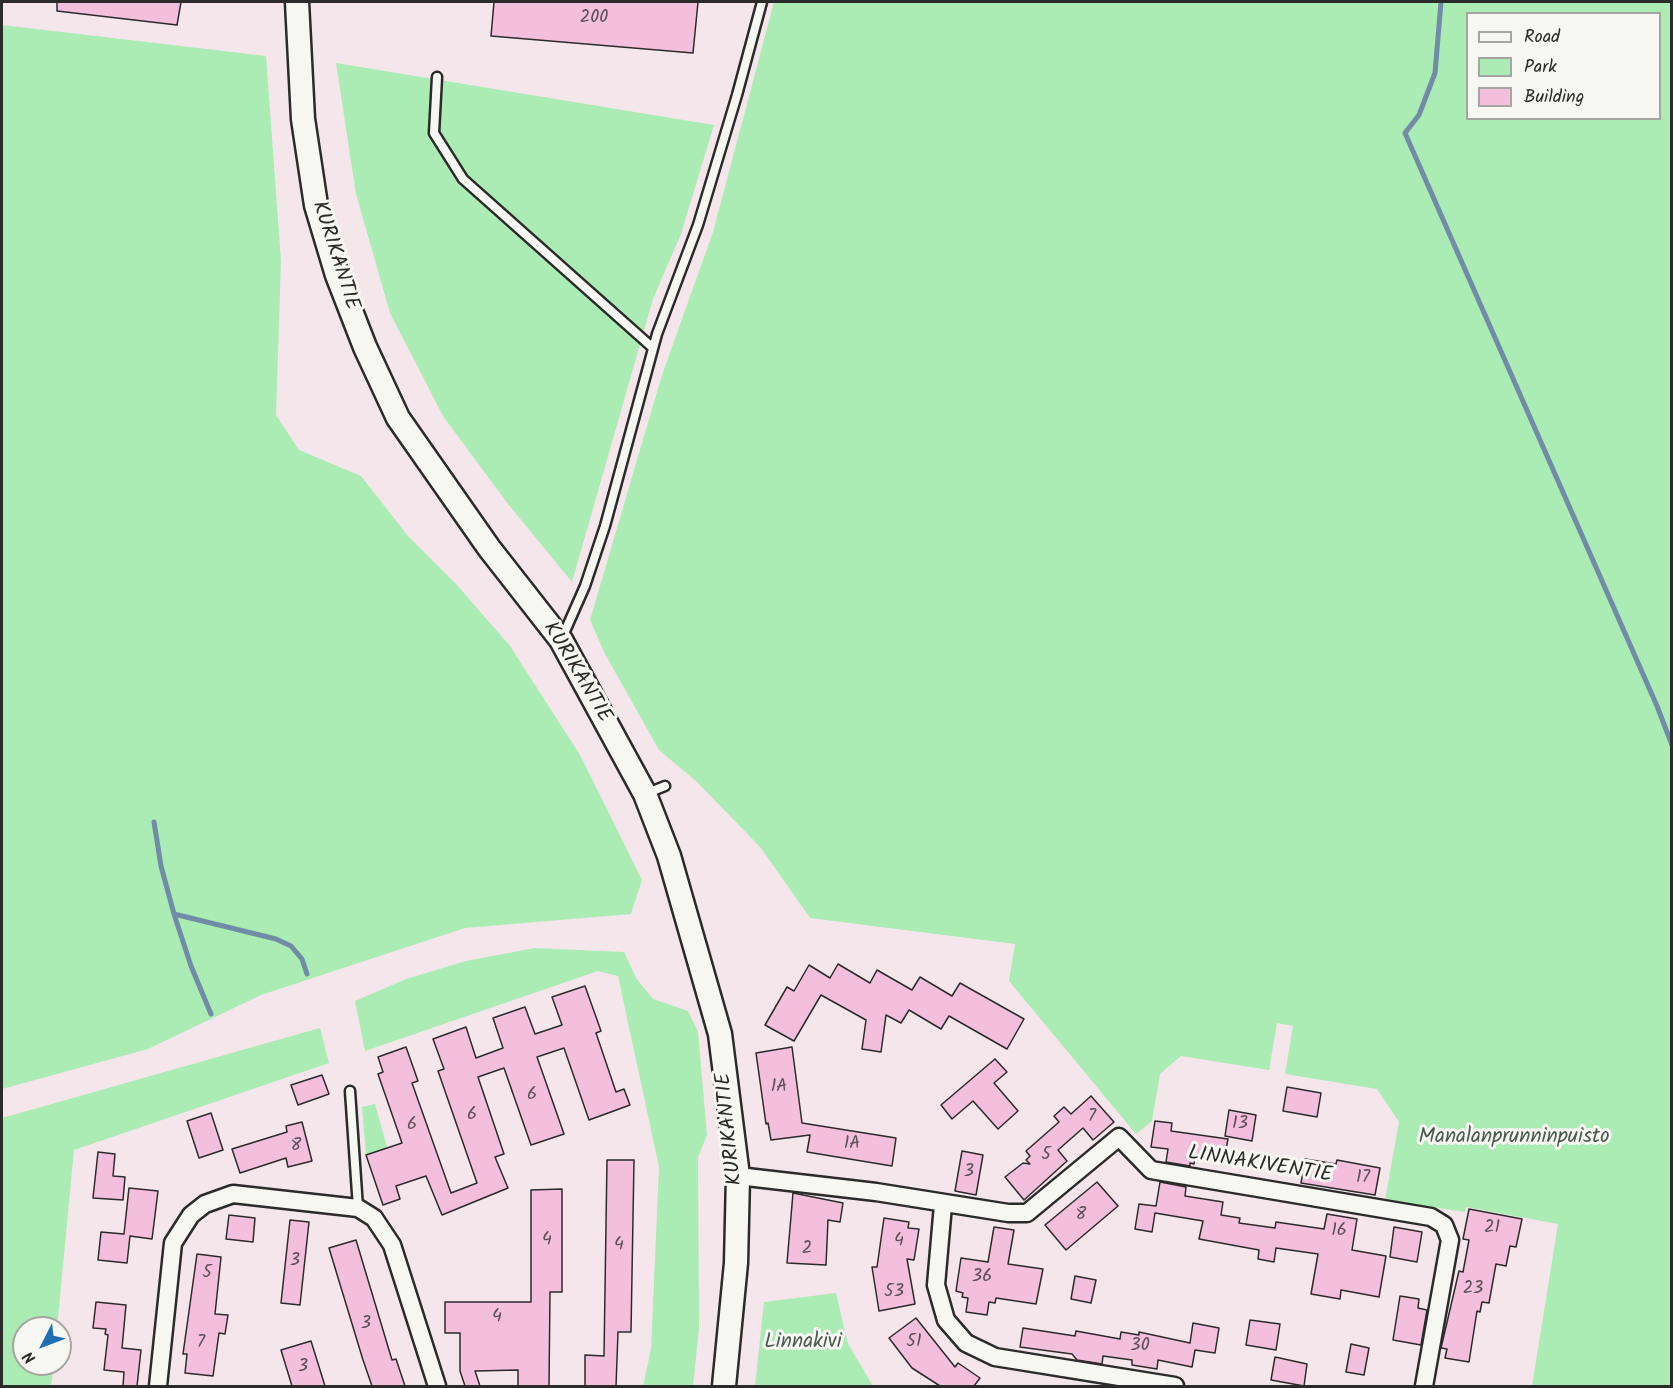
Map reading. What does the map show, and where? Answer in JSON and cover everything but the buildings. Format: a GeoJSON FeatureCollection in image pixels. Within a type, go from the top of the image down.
{"type":"FeatureCollection","features":[{"type":"Feature","properties":{"kind":"main road","name":"KURIKANTIE"},"geometry":{"type":"LineString","coordinates":[[297,2],[302,108],[316,204],[337,274],[364,346],[398,418],[489,548],[561,640],[655,790],[669,856],[720,1034],[738,1176],[736,1263],[724,1386]]}},
{"type":"Feature","properties":{"kind":"street","name":"LINNAKIVENTIE"},"geometry":{"type":"LineString","coordinates":[[738,1176],[876,1192],[943,1205],[1008,1214],[1027,1213],[1119,1137],[1151,1170],[1431,1217],[1444,1225],[1450,1240],[1424,1386]]}},
{"type":"Feature","properties":{"kind":"street"},"geometry":{"type":"LineString","coordinates":[[158,1386],[173,1243],[191,1215],[205,1204],[233,1194],[358,1208],[374,1218],[392,1245],[437,1386]]}},
{"type":"Feature","properties":{"kind":"street"},"geometry":{"type":"LineString","coordinates":[[943,1205],[936,1285],[946,1320],[966,1343],[995,1357],[1175,1386]]}},
{"type":"Feature","properties":{"kind":"lane"},"geometry":{"type":"LineString","coordinates":[[561,640],[585,586],[606,526],[653,348],[698,225],[738,95],[762,2]]}},
{"type":"Feature","properties":{"kind":"lane"},"geometry":{"type":"LineString","coordinates":[[437,77],[434,134],[463,179],[653,348]]}},
{"type":"Feature","properties":{"kind":"lane"},"geometry":{"type":"LineString","coordinates":[[350,1091],[358,1208]]}},
{"type":"Feature","properties":{"kind":"green space","name":"Manalanprunninpuisto"},"geometry":{"type":"Polygon","coordinates":[[[774,2],[1671,2],[1671,1386],[1532,1386],[1558,1224],[1466,1207],[1465,1212],[1385,1200],[1399,1122],[1377,1089],[1285,1074],[1293,1026],[1277,1023],[1269,1070],[1181,1056],[1160,1074],[1152,1121],[1136,1134],[1009,981],[1015,944],[810,918],[761,848],[697,782],[659,750],[605,654],[590,620],[662,375],[713,232],[774,2]]]}},
{"type":"Feature","properties":{"kind":"green space"},"geometry":{"type":"Polygon","coordinates":[[[2,25],[266,56],[281,261],[276,415],[299,450],[361,476],[408,536],[457,585],[510,646],[580,755],[642,880],[631,914],[465,928],[261,995],[148,1049],[2,1089],[2,25]]]}},
{"type":"Feature","properties":{"kind":"green space"},"geometry":{"type":"Polygon","coordinates":[[[336,63],[714,125],[681,234],[653,299],[572,582],[508,504],[443,416],[390,313],[356,194],[336,63]]]}},
{"type":"Feature","properties":{"kind":"green space"},"geometry":{"type":"Polygon","coordinates":[[[535,948],[624,952],[636,978],[653,999],[688,1011],[698,1032],[707,1135],[698,1157],[699,1328],[693,1386],[643,1386],[651,1349],[659,1167],[618,976],[598,971],[365,1051],[355,1001],[406,979],[466,961],[535,948]]]}},
{"type":"Feature","properties":{"kind":"green space"},"geometry":{"type":"Polygon","coordinates":[[[320,1028],[329,1063],[74,1150],[58,1316],[12,1316],[12,1376],[52,1376],[51,1386],[2,1386],[2,1118],[320,1028]]]}},
{"type":"Feature","properties":{"kind":"green space"},"geometry":{"type":"Polygon","coordinates":[[[375,1104],[387,1147],[366,1155],[362,1107],[375,1104]]]}},
{"type":"Feature","properties":{"kind":"green space","name":"Linnakivi"},"geometry":{"type":"Polygon","coordinates":[[[836,1293],[848,1344],[873,1386],[755,1386],[764,1302],[836,1293]]]}},
{"type":"Feature","properties":{"kind":"waterway"},"geometry":{"type":"LineString","coordinates":[[1441,2],[1435,73],[1419,115],[1405,133],[1657,706],[1672,745]]}},
{"type":"Feature","properties":{"kind":"waterway"},"geometry":{"type":"LineString","coordinates":[[154,822],[161,866],[174,914],[191,966],[211,1014]]}},
{"type":"Feature","properties":{"kind":"waterway"},"geometry":{"type":"LineString","coordinates":[[174,914],[276,939],[291,946],[302,959],[307,974]]}}]}
